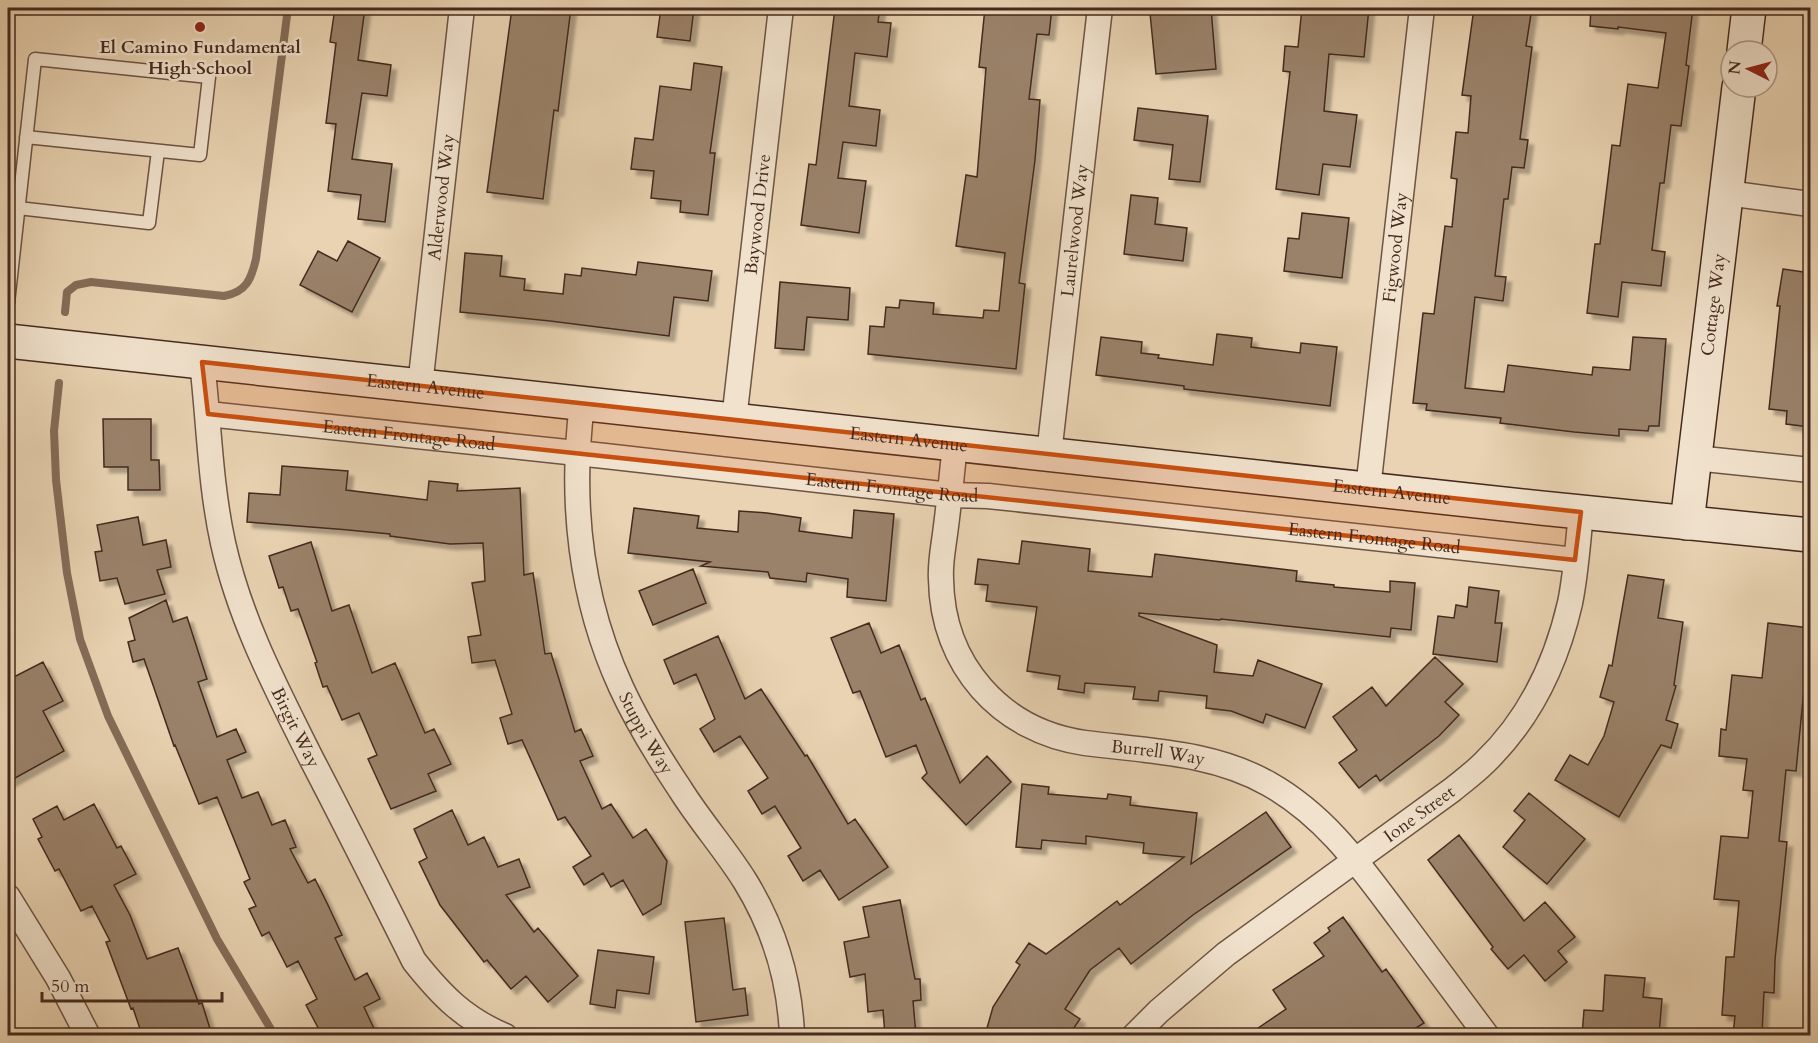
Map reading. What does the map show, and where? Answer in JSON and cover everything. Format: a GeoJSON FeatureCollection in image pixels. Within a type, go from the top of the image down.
{"type":"FeatureCollection","features":[{"type":"Feature","properties":{"kind":"main road"},"geometry":{"type":"LineString","coordinates":[[1745,39],[1749,8]]}},
{"type":"Feature","properties":{"kind":"main road","name":"Cottage Way"},"geometry":{"type":"LineString","coordinates":[[1687,523],[1739,99]]}},
{"type":"Feature","properties":{"kind":"main road","name":"Eastern Avenue"},"geometry":{"type":"LineString","coordinates":[[8,341],[1810,535]]}},
{"type":"Feature","properties":{"kind":"street","name":"Alderwood Way"},"geometry":{"type":"LineString","coordinates":[[420,386],[462,8]]}},
{"type":"Feature","properties":{"kind":"street","name":"Baywood Drive"},"geometry":{"type":"LineString","coordinates":[[734,420],[780,8]]}},
{"type":"Feature","properties":{"kind":"street","name":"Laurelwood Way"},"geometry":{"type":"LineString","coordinates":[[1050,454],[1100,8]]}},
{"type":"Feature","properties":{"kind":"street","name":"Figwood Way"},"geometry":{"type":"LineString","coordinates":[[1368,489],[1422,8]]}},
{"type":"Feature","properties":{"kind":"street"},"geometry":{"type":"LineString","coordinates":[[1727,193],[1810,204]]}},
{"type":"Feature","properties":{"kind":"street","name":"Birgit Way"},"geometry":{"type":"LineString","coordinates":[[202,362],[213,480],[223,543],[240,604],[264,664],[414,961],[435,988],[459,1010],[487,1028],[505,1035]]}},
{"type":"Feature","properties":{"kind":"street","name":"Stuppi Way"},"geometry":{"type":"LineString","coordinates":[[582,404],[576,503],[582,554],[592,606],[608,656],[621,688],[645,734],[680,790],[745,881],[765,918],[785,976],[792,1035]]}},
{"type":"Feature","properties":{"kind":"street","name":"Eastern Frontage Road"},"geometry":{"type":"LineString","coordinates":[[208,414],[967,497],[988,496],[1575,560]]}},
{"type":"Feature","properties":{"kind":"street","name":"Burrell Way"},"geometry":{"type":"LineString","coordinates":[[955,444],[940,578],[943,612],[953,644],[969,674],[991,699],[1018,720],[1048,734],[1082,742],[1179,754],[1242,772],[1268,784],[1300,804],[1332,831],[1356,860],[1487,1035]]}},
{"type":"Feature","properties":{"kind":"street"},"geometry":{"type":"LineString","coordinates":[[1695,458],[1810,470]]}},
{"type":"Feature","properties":{"kind":"street","name":"Ione Street"},"geometry":{"type":"LineString","coordinates":[[1134,1035],[1167,1003],[1226,954],[1452,790],[1484,763],[1512,732],[1535,698],[1553,661],[1570,601],[1581,512]]}},
{"type":"Feature","properties":{"kind":"street"},"geometry":{"type":"LineString","coordinates":[[8,897],[58,978],[88,1035]]}},
{"type":"Feature","properties":{"kind":"lane"},"geometry":{"type":"LineString","coordinates":[[8,303],[18,208],[26,137],[35,59],[208,77],[200,155],[26,137]]}},
{"type":"Feature","properties":{"kind":"lane"},"geometry":{"type":"LineString","coordinates":[[18,208],[149,223],[158,151]]}},
{"type":"Feature","properties":{"kind":"highlighted area"},"geometry":{"type":"Polygon","coordinates":[[[202,362],[1581,512],[1575,560],[208,414],[202,362]]]}},
{"type":"Feature","properties":{"kind":"building"},"geometry":{"type":"Polygon","coordinates":[[[335,8],[365,8],[358,60],[391,65],[387,96],[362,93],[352,159],[392,164],[385,222],[358,219],[361,195],[328,191],[336,124],[326,123],[336,43],[330,42],[335,8]]]}},
{"type":"Feature","properties":{"kind":"building"},"geometry":{"type":"Polygon","coordinates":[[[512,8],[571,8],[558,111],[554,110],[543,199],[487,192],[512,8]]]}},
{"type":"Feature","properties":{"kind":"building"},"geometry":{"type":"Polygon","coordinates":[[[661,8],[694,8],[690,41],[657,37],[661,8]]]}},
{"type":"Feature","properties":{"kind":"building"},"geometry":{"type":"Polygon","coordinates":[[[835,8],[880,8],[878,22],[891,23],[887,57],[855,53],[849,106],[880,110],[876,146],[843,142],[838,178],[866,181],[859,233],[801,225],[809,164],[816,165],[835,8]]]}},
{"type":"Feature","properties":{"kind":"building"},"geometry":{"type":"Polygon","coordinates":[[[985,8],[1052,8],[1049,35],[1037,34],[1029,99],[1040,100],[1035,160],[1019,283],[1025,284],[1016,369],[868,354],[870,326],[884,327],[886,307],[899,308],[900,300],[934,303],[933,314],[983,318],[984,310],[999,311],[1005,253],[956,246],[966,175],[977,177],[986,68],[979,67],[985,8]]]}},
{"type":"Feature","properties":{"kind":"building"},"geometry":{"type":"Polygon","coordinates":[[[1211,8],[1216,69],[1156,74],[1150,13],[1211,8]]]}},
{"type":"Feature","properties":{"kind":"building"},"geometry":{"type":"Polygon","coordinates":[[[1302,8],[1369,8],[1364,57],[1329,54],[1324,111],[1357,115],[1350,167],[1323,164],[1319,195],[1276,189],[1290,72],[1283,71],[1285,46],[1298,47],[1302,8]]]}},
{"type":"Feature","properties":{"kind":"building"},"geometry":{"type":"Polygon","coordinates":[[[1474,8],[1532,8],[1526,46],[1532,47],[1520,139],[1528,140],[1524,168],[1512,167],[1508,199],[1504,199],[1495,276],[1506,277],[1503,301],[1475,297],[1465,388],[1504,392],[1508,365],[1592,375],[1593,367],[1630,370],[1633,337],[1666,339],[1659,426],[1649,426],[1648,431],[1619,429],[1619,436],[1574,432],[1500,423],[1501,418],[1426,410],[1427,404],[1413,403],[1423,313],[1434,314],[1445,226],[1452,227],[1457,179],[1451,178],[1456,132],[1468,133],[1471,96],[1462,95],[1474,8]]]}},
{"type":"Feature","properties":{"kind":"building"},"geometry":{"type":"Polygon","coordinates":[[[1591,8],[1693,8],[1686,65],[1689,66],[1681,126],[1671,125],[1664,183],[1660,183],[1652,250],[1665,252],[1661,286],[1622,282],[1618,317],[1587,313],[1595,244],[1600,244],[1612,145],[1620,146],[1628,84],[1658,88],[1666,33],[1590,26],[1591,8]]]}},
{"type":"Feature","properties":{"kind":"building"},"geometry":{"type":"Polygon","coordinates":[[[694,63],[722,67],[710,153],[715,153],[708,215],[680,212],[681,201],[651,198],[654,171],[631,169],[635,138],[653,140],[660,86],[691,90],[694,63]]]}},
{"type":"Feature","properties":{"kind":"building"},"geometry":{"type":"Polygon","coordinates":[[[1138,108],[1208,116],[1200,182],[1169,179],[1173,145],[1134,140],[1138,108]]]}},
{"type":"Feature","properties":{"kind":"building"},"geometry":{"type":"Polygon","coordinates":[[[1131,195],[1158,198],[1155,224],[1187,228],[1183,261],[1124,254],[1131,195]]]}},
{"type":"Feature","properties":{"kind":"building"},"geometry":{"type":"Polygon","coordinates":[[[1302,213],[1349,218],[1342,278],[1284,271],[1288,238],[1299,239],[1302,213]]]}},
{"type":"Feature","properties":{"kind":"building"},"geometry":{"type":"Polygon","coordinates":[[[348,241],[380,258],[352,312],[300,285],[318,251],[337,261],[348,241]]]}},
{"type":"Feature","properties":{"kind":"building"},"geometry":{"type":"Polygon","coordinates":[[[465,253],[502,256],[500,276],[525,279],[524,290],[563,294],[565,274],[581,276],[582,268],[636,275],[638,262],[712,271],[708,301],[674,297],[669,336],[460,312],[465,253]]]}},
{"type":"Feature","properties":{"kind":"building"},"geometry":{"type":"Polygon","coordinates":[[[1783,269],[1810,273],[1810,427],[1786,424],[1787,411],[1769,409],[1780,306],[1777,306],[1783,269]]]}},
{"type":"Feature","properties":{"kind":"building"},"geometry":{"type":"Polygon","coordinates":[[[780,282],[850,288],[848,320],[807,317],[804,350],[775,348],[780,282]]]}},
{"type":"Feature","properties":{"kind":"building"},"geometry":{"type":"Polygon","coordinates":[[[1217,334],[1252,338],[1251,347],[1300,353],[1301,343],[1337,347],[1330,406],[1184,389],[1184,386],[1096,375],[1101,337],[1142,342],[1141,353],[1159,355],[1158,358],[1213,365],[1217,334]]]}},
{"type":"Feature","properties":{"kind":"building"},"geometry":{"type":"Polygon","coordinates":[[[103,419],[151,419],[151,460],[159,460],[160,490],[128,490],[128,467],[104,467],[103,419]]]}},
{"type":"Feature","properties":{"kind":"building"},"geometry":{"type":"Polygon","coordinates":[[[282,466],[348,471],[346,490],[427,500],[429,481],[458,484],[457,491],[520,488],[524,575],[533,573],[545,654],[551,653],[575,732],[581,729],[593,756],[580,761],[602,809],[611,804],[633,838],[646,829],[667,861],[661,904],[643,915],[623,880],[611,887],[603,873],[584,885],[573,867],[591,856],[565,817],[558,820],[522,740],[508,744],[500,718],[512,714],[495,660],[472,663],[468,637],[481,635],[472,583],[485,581],[483,543],[450,544],[390,536],[390,534],[247,522],[249,493],[280,495],[282,466]]]}},
{"type":"Feature","properties":{"kind":"building"},"geometry":{"type":"Polygon","coordinates":[[[634,508],[699,516],[697,528],[738,532],[739,511],[767,513],[801,518],[799,531],[852,538],[854,510],[894,514],[886,601],[847,597],[848,579],[807,573],[806,582],[770,578],[768,572],[701,566],[710,562],[628,553],[634,508]]]}},
{"type":"Feature","properties":{"kind":"building"},"geometry":{"type":"Polygon","coordinates":[[[138,517],[143,545],[166,540],[171,567],[157,570],[165,594],[125,604],[117,578],[100,581],[95,552],[102,551],[97,525],[138,517]]]}},
{"type":"Feature","properties":{"kind":"building"},"geometry":{"type":"Polygon","coordinates":[[[1022,541],[1090,549],[1088,571],[1152,577],[1155,554],[1297,571],[1296,581],[1334,585],[1334,587],[1390,592],[1390,581],[1415,583],[1411,630],[1391,628],[1390,637],[1221,619],[1139,613],[1139,616],[1217,645],[1214,672],[1253,676],[1258,660],[1322,684],[1305,728],[1266,714],[1263,723],[1231,711],[1206,708],[1207,696],[1159,691],[1158,701],[1133,699],[1135,687],[1085,683],[1084,693],[1058,689],[1060,676],[1027,671],[1037,607],[986,601],[988,585],[975,584],[978,559],[1019,564],[1022,541]]]}},
{"type":"Feature","properties":{"kind":"building"},"geometry":{"type":"Polygon","coordinates":[[[311,542],[332,611],[349,605],[372,673],[395,663],[425,733],[434,729],[451,764],[428,774],[436,791],[391,809],[368,759],[377,755],[359,713],[342,720],[327,686],[323,687],[315,663],[317,662],[298,609],[291,611],[283,587],[279,588],[269,556],[311,542]]]}},
{"type":"Feature","properties":{"kind":"building"},"geometry":{"type":"Polygon","coordinates":[[[693,569],[706,603],[653,625],[639,591],[693,569]]]}},
{"type":"Feature","properties":{"kind":"building"},"geometry":{"type":"Polygon","coordinates":[[[1628,575],[1664,580],[1658,618],[1683,622],[1674,685],[1676,686],[1666,720],[1678,724],[1671,748],[1661,745],[1619,817],[1555,780],[1570,755],[1588,765],[1604,736],[1614,702],[1600,697],[1609,665],[1612,666],[1628,575]]]}},
{"type":"Feature","properties":{"kind":"building"},"geometry":{"type":"Polygon","coordinates":[[[1469,587],[1499,591],[1495,623],[1502,623],[1497,662],[1433,654],[1438,616],[1454,618],[1456,605],[1467,607],[1469,587]]]}},
{"type":"Feature","properties":{"kind":"building"},"geometry":{"type":"Polygon","coordinates":[[[166,600],[173,622],[187,617],[207,679],[198,682],[217,737],[236,729],[246,752],[227,760],[242,798],[258,792],[272,825],[285,820],[296,847],[290,849],[308,883],[315,879],[327,903],[342,935],[335,938],[355,980],[367,973],[380,999],[364,1007],[377,1035],[322,1035],[306,1005],[317,999],[298,961],[287,967],[269,932],[262,936],[249,909],[256,906],[244,882],[250,879],[217,797],[199,804],[174,746],[144,659],[133,662],[128,642],[135,640],[129,618],[166,600]]]}},
{"type":"Feature","properties":{"kind":"building"},"geometry":{"type":"Polygon","coordinates":[[[869,623],[881,653],[899,645],[921,700],[925,698],[960,783],[987,756],[1011,782],[966,825],[922,778],[927,773],[916,745],[886,757],[860,691],[853,693],[831,638],[869,623]]]}},
{"type":"Feature","properties":{"kind":"building"},"geometry":{"type":"Polygon","coordinates":[[[1768,623],[1810,628],[1796,771],[1786,770],[1779,841],[1787,842],[1775,960],[1774,993],[1764,992],[1762,1035],[1733,1035],[1735,1016],[1722,1015],[1726,957],[1734,957],[1739,901],[1714,899],[1721,836],[1748,838],[1753,791],[1743,790],[1747,759],[1719,756],[1721,729],[1726,730],[1732,675],[1762,678],[1768,623]]]}},
{"type":"Feature","properties":{"kind":"building"},"geometry":{"type":"Polygon","coordinates":[[[718,636],[745,699],[761,689],[805,756],[807,755],[848,824],[855,819],[888,867],[839,900],[820,870],[803,881],[788,856],[801,848],[775,806],[762,814],[748,791],[768,778],[740,736],[714,752],[700,729],[715,719],[696,674],[674,684],[664,660],[718,636]]]}},
{"type":"Feature","properties":{"kind":"building"},"geometry":{"type":"Polygon","coordinates":[[[1435,657],[1463,684],[1445,702],[1459,715],[1439,736],[1380,781],[1376,775],[1359,788],[1339,763],[1357,750],[1333,717],[1372,687],[1386,706],[1435,657]]]}},
{"type":"Feature","properties":{"kind":"building"},"geometry":{"type":"Polygon","coordinates":[[[43,662],[63,701],[43,711],[64,751],[8,782],[8,680],[43,662]]]}},
{"type":"Feature","properties":{"kind":"building"},"geometry":{"type":"Polygon","coordinates":[[[1022,784],[1049,787],[1048,794],[1107,799],[1108,794],[1131,797],[1130,805],[1197,813],[1191,864],[1266,812],[1291,847],[1193,915],[1131,964],[1119,948],[1090,970],[1065,1009],[1080,1019],[1069,1035],[985,1035],[993,1007],[1020,965],[1016,962],[1029,943],[1046,954],[1117,901],[1120,905],[1184,857],[1143,853],[1144,843],[1086,836],[1086,844],[1042,840],[1041,849],[1016,847],[1022,784]]]}},
{"type":"Feature","properties":{"kind":"building"},"geometry":{"type":"Polygon","coordinates":[[[1529,793],[1585,839],[1547,884],[1503,847],[1525,820],[1514,811],[1529,793]]]}},
{"type":"Feature","properties":{"kind":"building"},"geometry":{"type":"Polygon","coordinates":[[[94,804],[117,848],[121,846],[136,874],[114,885],[130,915],[147,959],[178,948],[199,1004],[202,1003],[212,1035],[142,1035],[106,942],[110,941],[92,906],[81,911],[59,869],[55,871],[38,839],[42,837],[33,819],[57,806],[64,820],[94,804]]]}},
{"type":"Feature","properties":{"kind":"building"},"geometry":{"type":"Polygon","coordinates":[[[452,810],[468,845],[484,837],[498,867],[519,859],[530,887],[506,895],[534,932],[538,928],[578,976],[548,1002],[526,976],[511,989],[487,960],[484,962],[440,905],[419,862],[427,858],[414,829],[452,810]]]}},
{"type":"Feature","properties":{"kind":"building"},"geometry":{"type":"Polygon","coordinates":[[[1459,835],[1524,921],[1545,902],[1575,937],[1558,951],[1567,962],[1545,981],[1524,955],[1508,969],[1491,949],[1493,947],[1428,860],[1459,835]]]}},
{"type":"Feature","properties":{"kind":"building"},"geometry":{"type":"Polygon","coordinates":[[[900,900],[915,979],[920,979],[921,1000],[913,1001],[916,1035],[885,1035],[883,1010],[868,1012],[865,974],[850,977],[844,942],[869,937],[863,907],[900,900]]]}},
{"type":"Feature","properties":{"kind":"building"},"geometry":{"type":"Polygon","coordinates":[[[1343,917],[1382,972],[1386,969],[1424,1023],[1405,1035],[1248,1035],[1286,1009],[1273,990],[1324,956],[1314,943],[1330,931],[1328,928],[1343,917]]]}},
{"type":"Feature","properties":{"kind":"building"},"geometry":{"type":"Polygon","coordinates":[[[724,918],[733,990],[745,988],[748,1015],[696,1022],[685,922],[724,918]]]}},
{"type":"Feature","properties":{"kind":"building"},"geometry":{"type":"Polygon","coordinates":[[[598,950],[654,957],[649,994],[617,990],[615,1008],[590,1004],[598,950]]]}},
{"type":"Feature","properties":{"kind":"building"},"geometry":{"type":"Polygon","coordinates":[[[1605,975],[1645,978],[1643,997],[1662,999],[1659,1035],[1582,1035],[1584,1010],[1603,1011],[1605,975]]]}},
{"type":"Feature","properties":{"kind":"waterway"},"geometry":{"type":"LineString","coordinates":[[65,312],[67,292],[76,285],[91,282],[224,296],[238,291],[246,284],[256,259],[288,8]]}},
{"type":"Feature","properties":{"kind":"waterway"},"geometry":{"type":"LineString","coordinates":[[59,383],[54,431],[56,480],[67,573],[80,639],[108,716],[217,939],[275,1036]]}},
{"type":"Feature","properties":{"kind":"place","name":"El Camino Fundamental High School"},"geometry":{"type":"Point","coordinates":[200,27]}}]}
